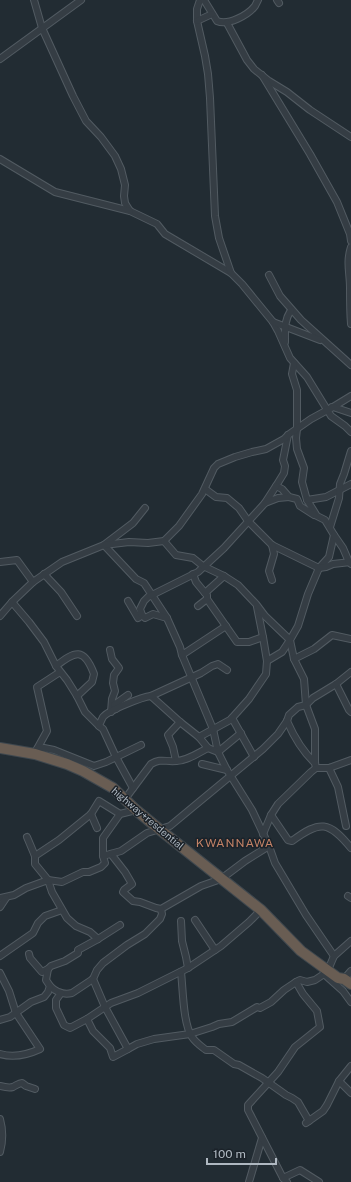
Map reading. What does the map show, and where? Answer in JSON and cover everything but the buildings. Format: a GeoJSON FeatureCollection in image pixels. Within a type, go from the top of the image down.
{"type":"FeatureCollection","features":[{"type":"Feature","properties":{"kind":"highway","name":"highway+resdential"},"geometry":{"type":"LineString","coordinates":[[0,748],[36,751],[83,771],[113,788],[159,829],[261,910],[301,951],[326,972],[348,982]]}},
{"type":"Feature","properties":{"kind":"street"},"geometry":{"type":"LineString","coordinates":[[34,0],[42,28],[73,96],[86,121],[101,137],[115,156],[121,169],[125,184],[125,203],[130,211]]}},
{"type":"Feature","properties":{"kind":"street"},"geometry":{"type":"LineString","coordinates":[[0,59],[81,0]]}},
{"type":"Feature","properties":{"kind":"street"},"geometry":{"type":"LineString","coordinates":[[200,0],[197,21],[208,74],[215,216],[231,273]]}},
{"type":"Feature","properties":{"kind":"street"},"geometry":{"type":"LineString","coordinates":[[204,0],[216,21],[227,23],[246,14],[254,7],[258,0]]}},
{"type":"Feature","properties":{"kind":"street"},"geometry":{"type":"LineString","coordinates":[[197,21],[212,14]]}},
{"type":"Feature","properties":{"kind":"street"},"geometry":{"type":"LineString","coordinates":[[227,23],[247,60],[254,68],[269,81],[351,137]]}},
{"type":"Feature","properties":{"kind":"street"},"geometry":{"type":"LineString","coordinates":[[262,75],[337,202],[351,241]]}},
{"type":"Feature","properties":{"kind":"street"},"geometry":{"type":"LineString","coordinates":[[0,159],[55,192],[130,211],[157,224],[165,234],[231,273],[273,322],[290,358],[307,377],[321,401],[330,409],[351,413]]}},
{"type":"Feature","properties":{"kind":"street"},"geometry":{"type":"LineString","coordinates":[[351,247],[348,260],[351,324]]}},
{"type":"Feature","properties":{"kind":"street"},"geometry":{"type":"LineString","coordinates":[[269,275],[280,296],[291,310],[323,341],[351,365]]}},
{"type":"Feature","properties":{"kind":"street"},"geometry":{"type":"LineString","coordinates":[[285,347],[286,318],[291,310]]}},
{"type":"Feature","properties":{"kind":"street"},"geometry":{"type":"LineString","coordinates":[[273,322],[323,341]]}},
{"type":"Feature","properties":{"kind":"street"},"geometry":{"type":"LineString","coordinates":[[294,363],[292,374],[297,390],[297,449],[304,468],[302,482],[307,500],[317,516]]}},
{"type":"Feature","properties":{"kind":"street"},"geometry":{"type":"LineString","coordinates":[[0,616],[32,582],[62,562],[104,545],[129,542],[148,543],[164,541],[179,526],[205,489],[214,468],[218,464],[235,456],[266,449],[351,396]]}},
{"type":"Feature","properties":{"kind":"street"},"geometry":{"type":"LineString","coordinates":[[330,409],[331,416],[351,432]]}},
{"type":"Feature","properties":{"kind":"street"},"geometry":{"type":"LineString","coordinates":[[167,618],[153,614],[145,618],[140,609],[144,601],[151,595],[198,572],[224,548],[265,503],[284,473],[285,466],[282,460],[288,435]]}},
{"type":"Feature","properties":{"kind":"street"},"geometry":{"type":"LineString","coordinates":[[330,527],[339,498],[340,484],[351,451]]}},
{"type":"Feature","properties":{"kind":"street"},"geometry":{"type":"LineString","coordinates":[[307,500],[326,497],[351,484]]}},
{"type":"Feature","properties":{"kind":"street"},"geometry":{"type":"LineString","coordinates":[[205,489],[216,496],[228,498],[272,545],[319,568],[333,564],[350,563],[343,548],[325,520],[300,506],[297,499],[289,496],[282,489],[276,486]]}},
{"type":"Feature","properties":{"kind":"street"},"geometry":{"type":"LineString","coordinates":[[265,503],[289,496]]}},
{"type":"Feature","properties":{"kind":"street"},"geometry":{"type":"LineString","coordinates":[[104,545],[133,522],[145,508]]}},
{"type":"Feature","properties":{"kind":"street"},"geometry":{"type":"LineString","coordinates":[[267,661],[282,652],[298,626],[308,594],[319,568],[329,557],[334,535]]}},
{"type":"Feature","properties":{"kind":"street"},"geometry":{"type":"LineString","coordinates":[[164,541],[176,555],[193,558],[203,566],[224,576],[238,585],[265,616],[290,640],[294,659],[304,679],[306,705],[315,729],[316,765],[278,804],[271,814],[263,834]]}},
{"type":"Feature","properties":{"kind":"street"},"geometry":{"type":"LineString","coordinates":[[104,545],[136,579],[144,583],[167,618],[213,729],[218,752],[227,770],[252,810],[269,846],[275,863],[306,915],[334,956]]}},
{"type":"Feature","properties":{"kind":"street"},"geometry":{"type":"LineString","coordinates":[[272,545],[274,554],[269,571],[272,580]]}},
{"type":"Feature","properties":{"kind":"street"},"geometry":{"type":"LineString","coordinates":[[0,562],[17,560],[32,582]]}},
{"type":"Feature","properties":{"kind":"street"},"geometry":{"type":"LineString","coordinates":[[44,574],[60,592],[77,616]]}},
{"type":"Feature","properties":{"kind":"street"},"geometry":{"type":"LineString","coordinates":[[193,574],[196,582],[237,642],[249,642],[264,637]]}},
{"type":"Feature","properties":{"kind":"street"},"geometry":{"type":"LineString","coordinates":[[198,606],[224,576]]}},
{"type":"Feature","properties":{"kind":"street"},"geometry":{"type":"LineString","coordinates":[[128,601],[138,618],[142,615]]}},
{"type":"Feature","properties":{"kind":"street"},"geometry":{"type":"LineString","coordinates":[[12,602],[44,642],[56,666],[67,680],[85,712],[103,729],[133,788]]}},
{"type":"Feature","properties":{"kind":"street"},"geometry":{"type":"LineString","coordinates":[[200,737],[230,720],[249,699],[266,674],[267,661],[264,637],[256,604]]}},
{"type":"Feature","properties":{"kind":"street"},"geometry":{"type":"LineString","coordinates":[[182,655],[226,626]]}},
{"type":"Feature","properties":{"kind":"street"},"geometry":{"type":"LineString","coordinates":[[294,659],[314,649],[332,635],[351,639]]}},
{"type":"Feature","properties":{"kind":"street"},"geometry":{"type":"LineString","coordinates":[[110,650],[112,659],[119,668],[114,675],[113,683],[115,691],[112,699],[114,711]]}},
{"type":"Feature","properties":{"kind":"street"},"geometry":{"type":"LineString","coordinates":[[56,666],[66,658],[77,653],[82,654],[86,658],[94,674],[92,682],[77,696]]}},
{"type":"Feature","properties":{"kind":"street"},"geometry":{"type":"LineString","coordinates":[[99,726],[104,717],[114,711],[133,701],[151,696],[202,673],[212,666],[218,664],[227,670]]}},
{"type":"Feature","properties":{"kind":"street"},"geometry":{"type":"LineString","coordinates":[[36,751],[47,732],[37,687],[60,672]]}},
{"type":"Feature","properties":{"kind":"street"},"geometry":{"type":"LineString","coordinates":[[103,856],[121,851],[147,833],[170,826],[254,757],[278,734],[287,721],[289,715],[298,707],[306,705],[313,698],[336,684],[351,672]]}},
{"type":"Feature","properties":{"kind":"street"},"geometry":{"type":"LineString","coordinates":[[336,684],[351,712]]}},
{"type":"Feature","properties":{"kind":"street"},"geometry":{"type":"LineString","coordinates":[[114,711],[114,705],[128,695]]}},
{"type":"Feature","properties":{"kind":"street"},"geometry":{"type":"LineString","coordinates":[[151,696],[180,722],[200,737],[208,748],[218,752]]}},
{"type":"Feature","properties":{"kind":"street"},"geometry":{"type":"LineString","coordinates":[[232,718],[254,757]]}},
{"type":"Feature","properties":{"kind":"street"},"geometry":{"type":"LineString","coordinates":[[287,721],[304,752],[316,765],[329,768],[351,760]]}},
{"type":"Feature","properties":{"kind":"street"},"geometry":{"type":"LineString","coordinates":[[176,762],[173,747],[168,735],[180,722]]}},
{"type":"Feature","properties":{"kind":"street"},"geometry":{"type":"LineString","coordinates":[[218,752],[241,733]]}},
{"type":"Feature","properties":{"kind":"street"},"geometry":{"type":"LineString","coordinates":[[36,751],[44,748],[54,750],[94,766],[106,762],[141,744]]}},
{"type":"Feature","properties":{"kind":"street"},"geometry":{"type":"LineString","coordinates":[[125,799],[151,764],[157,760],[176,762],[185,760],[208,748]]}},
{"type":"Feature","properties":{"kind":"street"},"geometry":{"type":"LineString","coordinates":[[202,764],[227,770]]}},
{"type":"Feature","properties":{"kind":"street"},"geometry":{"type":"LineString","coordinates":[[329,768],[338,787],[344,815],[348,825],[337,832]]}},
{"type":"Feature","properties":{"kind":"street"},"geometry":{"type":"LineString","coordinates":[[35,856],[59,840],[90,814],[99,801],[120,814]]}},
{"type":"Feature","properties":{"kind":"street"},"geometry":{"type":"LineString","coordinates":[[0,907],[3,898],[18,893],[26,888],[48,880],[62,882],[83,872],[89,872],[101,867],[105,863],[103,856],[103,838],[120,814],[136,810]]}},
{"type":"Feature","properties":{"kind":"street"},"geometry":{"type":"LineString","coordinates":[[90,814],[98,828]]}},
{"type":"Feature","properties":{"kind":"street"},"geometry":{"type":"LineString","coordinates":[[271,814],[288,840],[292,841],[304,832],[324,826],[337,832],[351,848]]}},
{"type":"Feature","properties":{"kind":"street"},"geometry":{"type":"LineString","coordinates":[[28,837],[35,856],[35,864],[48,880],[52,892],[67,918],[76,926],[90,932],[98,939]]}},
{"type":"Feature","properties":{"kind":"street"},"geometry":{"type":"LineString","coordinates":[[112,854],[132,884],[124,890],[124,892],[133,901],[160,909],[201,886],[221,879],[245,861],[269,846]]}},
{"type":"Feature","properties":{"kind":"street"},"geometry":{"type":"LineString","coordinates":[[48,969],[46,980],[53,989],[60,993],[72,993],[93,979],[97,970],[103,963],[149,931],[162,914],[160,909]]}},
{"type":"Feature","properties":{"kind":"street"},"geometry":{"type":"LineString","coordinates":[[0,956],[33,933],[38,923],[45,916],[62,910]]}},
{"type":"Feature","properties":{"kind":"street"},"geometry":{"type":"LineString","coordinates":[[60,993],[56,1000],[56,1008],[64,1025],[70,1028],[111,1003],[138,993],[188,968],[238,932],[261,910]]}},
{"type":"Feature","properties":{"kind":"street"},"geometry":{"type":"LineString","coordinates":[[195,920],[215,950]]}},
{"type":"Feature","properties":{"kind":"street"},"geometry":{"type":"LineString","coordinates":[[181,921],[182,941],[188,968]]}},
{"type":"Feature","properties":{"kind":"street"},"geometry":{"type":"LineString","coordinates":[[28,954],[42,972],[51,966],[65,961],[78,953],[78,950],[120,925]]}},
{"type":"Feature","properties":{"kind":"street"},"geometry":{"type":"LineString","coordinates":[[87,1019],[93,1031],[110,1048],[113,1057],[138,1044],[154,1039],[190,1034],[219,1024],[232,1022],[257,1007],[260,1008],[270,1002],[296,982],[300,980],[307,982],[315,980],[326,972],[334,956],[351,941]]}},
{"type":"Feature","properties":{"kind":"street"},"geometry":{"type":"LineString","coordinates":[[348,982],[351,971]]}},
{"type":"Feature","properties":{"kind":"street"},"geometry":{"type":"LineString","coordinates":[[181,972],[186,1015],[190,1034],[197,1043],[206,1050],[214,1050],[234,1064],[239,1065],[268,1082],[298,1102],[308,1122],[323,1111],[338,1081],[351,1066]]}},
{"type":"Feature","properties":{"kind":"street"},"geometry":{"type":"LineString","coordinates":[[326,972],[351,1002]]}},
{"type":"Feature","properties":{"kind":"street"},"geometry":{"type":"LineString","coordinates":[[0,973],[9,991],[16,1013],[40,1049],[22,1055],[6,1056],[0,1054]]}},
{"type":"Feature","properties":{"kind":"street"},"geometry":{"type":"LineString","coordinates":[[93,979],[105,1007],[128,1049]]}},
{"type":"Feature","properties":{"kind":"street"},"geometry":{"type":"LineString","coordinates":[[296,982],[303,994],[317,1010],[320,1027],[295,1047],[282,1067],[248,1105],[248,1110],[285,1180],[300,1170],[319,1182]]}},
{"type":"Feature","properties":{"kind":"street"},"geometry":{"type":"LineString","coordinates":[[0,1020],[10,1017],[31,1002],[44,997],[50,986]]}},
{"type":"Feature","properties":{"kind":"street"},"geometry":{"type":"LineString","coordinates":[[44,997],[56,1000]]}},
{"type":"Feature","properties":{"kind":"street"},"geometry":{"type":"LineString","coordinates":[[338,1081],[351,1093]]}},
{"type":"Feature","properties":{"kind":"street"},"geometry":{"type":"LineString","coordinates":[[0,1086],[7,1087],[22,1083],[35,1089]]}},
{"type":"Feature","properties":{"kind":"street"},"geometry":{"type":"LineString","coordinates":[[0,1119],[2,1144],[0,1152]]}},
{"type":"Feature","properties":{"kind":"street"},"geometry":{"type":"LineString","coordinates":[[250,1182],[262,1138]]}},
{"type":"Feature","properties":{"kind":"district","name":"KWANNAWA"},"geometry":{"type":"Point","coordinates":[235,843]}}]}
